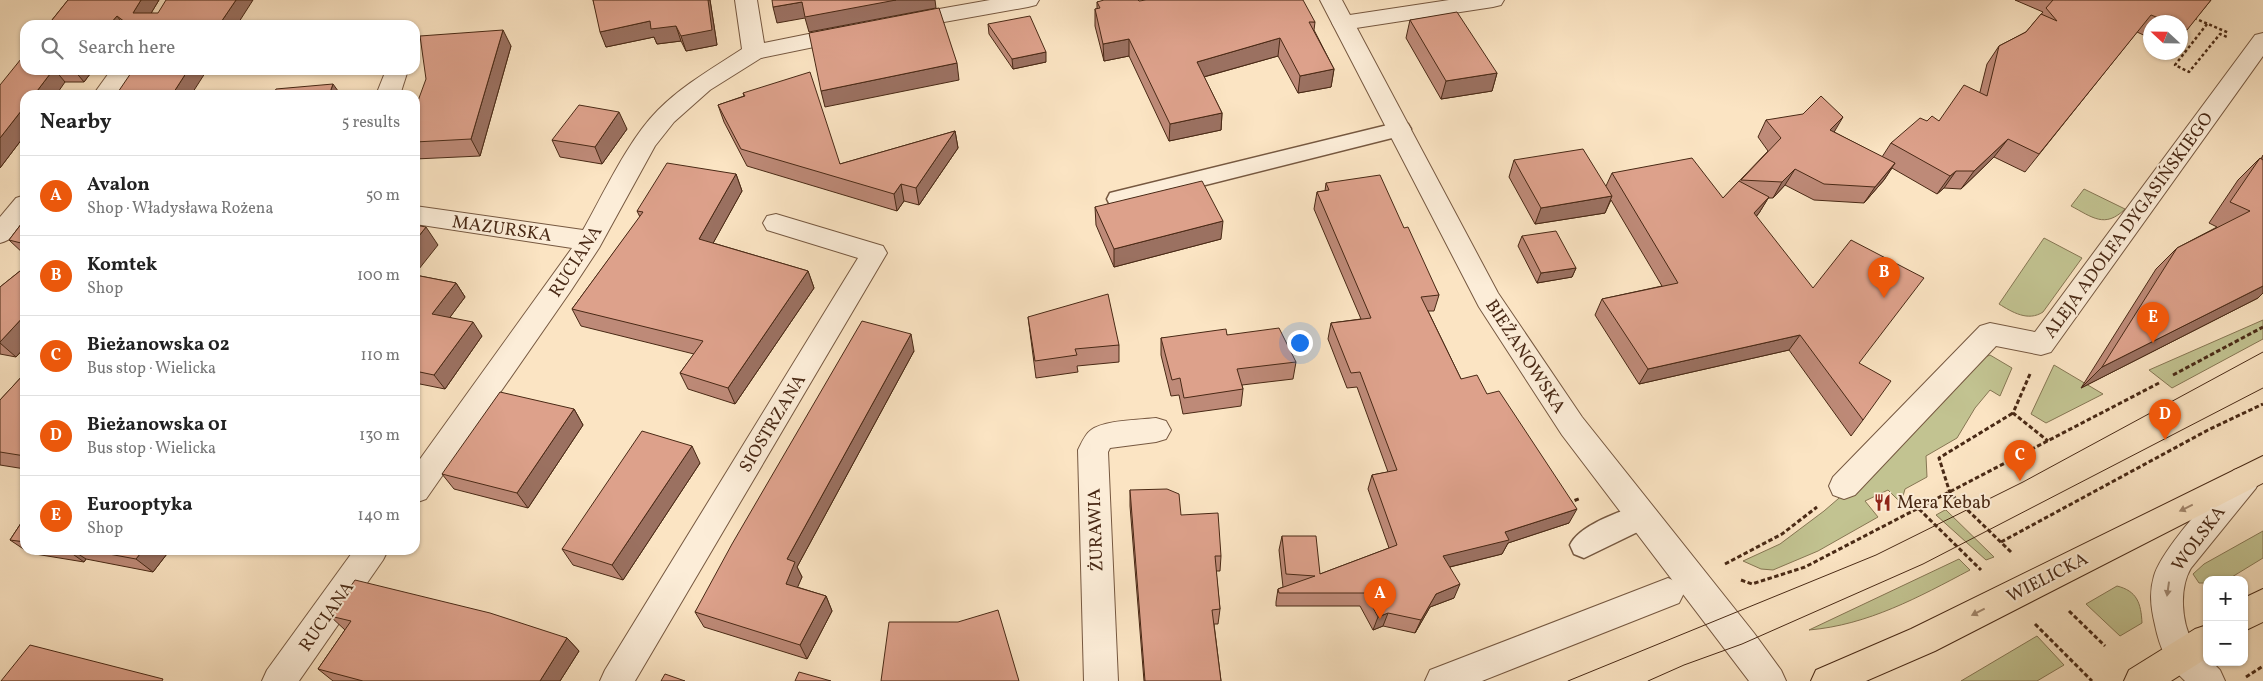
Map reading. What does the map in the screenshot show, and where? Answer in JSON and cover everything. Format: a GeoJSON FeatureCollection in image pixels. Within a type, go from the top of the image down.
{"type":"FeatureCollection","features":[{"type":"Feature","properties":{"kind":"main road","name":"WIELICKA"},"geometry":{"type":"LineString","coordinates":[[1828,681],[1922,640],[2254,474]]}},
{"type":"Feature","properties":{"kind":"main road"},"geometry":{"type":"LineString","coordinates":[[2248,613],[2263,604]]}},
{"type":"Feature","properties":{"kind":"main road"},"geometry":{"type":"LineString","coordinates":[[2141,681],[2195,648]]}},
{"type":"Feature","properties":{"kind":"street"},"geometry":{"type":"LineString","coordinates":[[746,0],[754,52],[875,27],[1028,0]]}},
{"type":"Feature","properties":{"kind":"street"},"geometry":{"type":"LineString","coordinates":[[1337,11],[1492,0]]}},
{"type":"Feature","properties":{"kind":"street","name":"BIEŻANOWSKA"},"geometry":{"type":"LineString","coordinates":[[1337,11],[1488,300],[1572,426],[1737,637],[1769,681]]}},
{"type":"Feature","properties":{"kind":"street","name":"ALEJA ADOLFA DYGASIŃSKIEGO"},"geometry":{"type":"LineString","coordinates":[[1844,486],[1990,334],[2041,344],[2263,40]]}},
{"type":"Feature","properties":{"kind":"street","name":"RUCIANA"},"geometry":{"type":"LineString","coordinates":[[420,483],[561,285],[590,241],[646,141],[666,116],[702,85],[754,52]]}},
{"type":"Feature","properties":{"kind":"street"},"geometry":{"type":"LineString","coordinates":[[109,90],[119,75]]}},
{"type":"Feature","properties":{"kind":"street"},"geometry":{"type":"LineString","coordinates":[[390,90],[395,75]]}},
{"type":"Feature","properties":{"kind":"street"},"geometry":{"type":"LineString","coordinates":[[0,234],[20,210]]}},
{"type":"Feature","properties":{"kind":"street","name":"MAZURSKA"},"geometry":{"type":"LineString","coordinates":[[420,216],[590,241]]}},
{"type":"Feature","properties":{"kind":"street","name":"SIOSTRZANA"},"geometry":{"type":"LineString","coordinates":[[616,681],[874,253],[776,223]]}},
{"type":"Feature","properties":{"kind":"street","name":"ŻURAWIA"},"geometry":{"type":"LineString","coordinates":[[1101,681],[1093,450],[1100,439],[1106,436],[1156,430]]}},
{"type":"Feature","properties":{"kind":"street","name":"WOLSKA"},"geometry":{"type":"LineString","coordinates":[[2208,681],[2195,648],[2174,636],[2166,602],[2170,574],[2200,532],[2254,474]]}},
{"type":"Feature","properties":{"kind":"street","name":"RUCIANA"},"geometry":{"type":"LineString","coordinates":[[279,681],[368,555]]}},
{"type":"Feature","properties":{"kind":"street"},"geometry":{"type":"LineString","coordinates":[[1442,681],[1668,594]]}},
{"type":"Feature","properties":{"kind":"lane"},"geometry":{"type":"LineString","coordinates":[[1118,199],[1400,129]]}},
{"type":"Feature","properties":{"kind":"lane"},"geometry":{"type":"LineString","coordinates":[[1584,546],[1604,533],[1642,516]]}},
{"type":"Feature","properties":{"kind":"path"},"geometry":{"type":"LineString","coordinates":[[2186,14],[2230,34]]}},
{"type":"Feature","properties":{"kind":"path"},"geometry":{"type":"LineString","coordinates":[[2207,24],[2174,65],[2189,72],[2220,34],[2228,38]]}},
{"type":"Feature","properties":{"kind":"path"},"geometry":{"type":"LineString","coordinates":[[2173,374],[2263,327]]}},
{"type":"Feature","properties":{"kind":"path"},"geometry":{"type":"LineString","coordinates":[[2011,552],[1950,493],[1939,458],[2013,413],[2029,377]]}},
{"type":"Feature","properties":{"kind":"path"},"geometry":{"type":"LineString","coordinates":[[1736,578],[1752,584],[1805,567],[2159,383]]}},
{"type":"Feature","properties":{"kind":"path"},"geometry":{"type":"LineString","coordinates":[[2001,542],[2208,430],[2263,404]]}},
{"type":"Feature","properties":{"kind":"path"},"geometry":{"type":"LineString","coordinates":[[2013,413],[2048,442]]}},
{"type":"Feature","properties":{"kind":"path"},"geometry":{"type":"LineString","coordinates":[[1721,566],[1782,534],[1844,486]]}},
{"type":"Feature","properties":{"kind":"path"},"geometry":{"type":"LineString","coordinates":[[1568,503],[1568,508]]}},
{"type":"Feature","properties":{"kind":"path"},"geometry":{"type":"LineString","coordinates":[[1919,509],[1978,566]]}},
{"type":"Feature","properties":{"kind":"path"},"geometry":{"type":"LineString","coordinates":[[2070,611],[2105,646]]}},
{"type":"Feature","properties":{"kind":"path"},"geometry":{"type":"LineString","coordinates":[[2041,629],[2092,681]]}},
{"type":"Feature","properties":{"kind":"path"},"geometry":{"type":"LineString","coordinates":[[2242,681],[2263,666]]}},
{"type":"Feature","properties":{"kind":"green space"},"geometry":{"type":"Polygon","coordinates":[[[2084,189],[2125,209],[2111,219],[2105,220],[2085,214],[2071,206],[2084,189]]]}},
{"type":"Feature","properties":{"kind":"green space"},"geometry":{"type":"Polygon","coordinates":[[[2044,238],[2082,258],[2043,312],[2032,316],[2020,315],[1999,304],[2044,238]]]}},
{"type":"Feature","properties":{"kind":"green space"},"geometry":{"type":"Polygon","coordinates":[[[2263,320],[2263,339],[2172,388],[2149,370],[2263,320]]]}},
{"type":"Feature","properties":{"kind":"green space"},"geometry":{"type":"Polygon","coordinates":[[[1990,355],[2012,368],[2000,396],[1990,390],[1975,408],[1957,438],[1926,456],[1927,477],[1905,489],[1901,503],[1888,490],[1865,501],[1878,517],[1818,551],[1773,570],[1761,569],[1743,561],[1780,544],[1824,511],[1860,480],[1978,360],[1990,355]]]}},
{"type":"Feature","properties":{"kind":"green space"},"geometry":{"type":"Polygon","coordinates":[[[2054,365],[2103,394],[2046,423],[2031,414],[2054,365]]]}},
{"type":"Feature","properties":{"kind":"green space"},"geometry":{"type":"Polygon","coordinates":[[[1945,510],[1994,557],[1986,560],[1936,515],[1945,510]]]}},
{"type":"Feature","properties":{"kind":"green space"},"geometry":{"type":"Polygon","coordinates":[[[2263,531],[2263,558],[2234,576],[2203,576],[2203,583],[2199,583],[2193,574],[2204,564],[2263,531]]]}},
{"type":"Feature","properties":{"kind":"green space"},"geometry":{"type":"Polygon","coordinates":[[[1959,559],[1970,570],[1912,600],[1852,622],[1809,630],[1959,559]]]}},
{"type":"Feature","properties":{"kind":"green space"},"geometry":{"type":"Polygon","coordinates":[[[2117,586],[2129,591],[2137,599],[2142,623],[2120,636],[2086,604],[2117,586]]]}},
{"type":"Feature","properties":{"kind":"green space"},"geometry":{"type":"Polygon","coordinates":[[[2037,636],[2064,665],[2037,681],[1961,681],[2037,636]]]}},
{"type":"Feature","properties":{"kind":"building"},"geometry":{"type":"Polygon","coordinates":[[[68,0],[141,0],[133,13],[158,13],[166,0],[236,0],[222,20],[122,20],[117,16],[113,20],[52,20],[68,0]]]}},
{"type":"Feature","properties":{"kind":"building"},"geometry":{"type":"Polygon","coordinates":[[[593,0],[708,0],[712,30],[681,36],[676,26],[651,29],[650,21],[600,32],[593,0]]]}},
{"type":"Feature","properties":{"kind":"building"},"geometry":{"type":"Polygon","coordinates":[[[772,0],[896,0],[805,17],[802,2],[773,7],[772,0]]]}},
{"type":"Feature","properties":{"kind":"building"},"geometry":{"type":"Polygon","coordinates":[[[1104,0],[1303,0],[1315,22],[1309,22],[1334,69],[1300,76],[1280,38],[1197,62],[1222,113],[1170,124],[1129,39],[1103,44],[1095,9],[1100,8],[1097,2],[1104,0]]]}},
{"type":"Feature","properties":{"kind":"building"},"geometry":{"type":"Polygon","coordinates":[[[2053,0],[2211,0],[2188,29],[2188,15],[2143,15],[2143,25],[2039,154],[2008,139],[1974,171],[1956,171],[1950,176],[1891,143],[1920,118],[1927,121],[1932,116],[1939,121],[1964,85],[1987,96],[1999,46],[2026,32],[2041,14],[2057,21],[2046,8],[2053,0]]]}},
{"type":"Feature","properties":{"kind":"building"},"geometry":{"type":"Polygon","coordinates":[[[939,8],[957,63],[821,91],[809,33],[939,8]]]}},
{"type":"Feature","properties":{"kind":"building"},"geometry":{"type":"Polygon","coordinates":[[[1457,12],[1497,73],[1446,81],[1410,20],[1457,12]]]}},
{"type":"Feature","properties":{"kind":"building"},"geometry":{"type":"Polygon","coordinates":[[[1030,16],[1046,52],[1012,59],[988,24],[1030,16]]]}},
{"type":"Feature","properties":{"kind":"building"},"geometry":{"type":"Polygon","coordinates":[[[503,30],[471,139],[420,142],[420,95],[426,79],[420,36],[503,30]]]}},
{"type":"Feature","properties":{"kind":"building"},"geometry":{"type":"Polygon","coordinates":[[[20,60],[20,75],[49,75],[38,90],[20,90],[20,112],[0,138],[0,85],[20,60]]]}},
{"type":"Feature","properties":{"kind":"building"},"geometry":{"type":"Polygon","coordinates":[[[810,72],[840,164],[955,131],[916,188],[901,184],[894,194],[741,149],[718,105],[745,96],[743,93],[810,72]]]}},
{"type":"Feature","properties":{"kind":"building"},"geometry":{"type":"Polygon","coordinates":[[[130,75],[185,75],[175,90],[119,90],[130,75]]]}},
{"type":"Feature","properties":{"kind":"building"},"geometry":{"type":"Polygon","coordinates":[[[333,84],[331,90],[276,89],[333,84]]]}},
{"type":"Feature","properties":{"kind":"building"},"geometry":{"type":"Polygon","coordinates":[[[1821,96],[1843,117],[1830,130],[1895,163],[1875,187],[1824,184],[1795,169],[1782,182],[1741,180],[1781,138],[1766,120],[1803,114],[1821,96]]]}},
{"type":"Feature","properties":{"kind":"building"},"geometry":{"type":"Polygon","coordinates":[[[579,105],[619,112],[595,147],[552,140],[579,105]]]}},
{"type":"Feature","properties":{"kind":"building"},"geometry":{"type":"Polygon","coordinates":[[[1583,149],[1612,196],[1541,208],[1514,160],[1583,149]]]}},
{"type":"Feature","properties":{"kind":"building"},"geometry":{"type":"Polygon","coordinates":[[[1692,158],[1723,198],[1739,181],[1769,197],[1754,213],[1813,288],[1851,240],[1924,278],[1859,363],[1891,381],[1863,420],[1800,335],[1648,369],[1602,299],[1678,283],[1612,173],[1692,158]]]}},
{"type":"Feature","properties":{"kind":"building"},"geometry":{"type":"Polygon","coordinates":[[[2260,158],[2263,160],[2263,286],[2102,367],[2177,248],[2250,211],[2230,202],[2260,158]]]}},
{"type":"Feature","properties":{"kind":"building"},"geometry":{"type":"Polygon","coordinates":[[[667,163],[736,174],[699,239],[808,271],[728,388],[680,373],[703,341],[572,309],[643,212],[637,211],[667,163]]]}},
{"type":"Feature","properties":{"kind":"building"},"geometry":{"type":"Polygon","coordinates":[[[1380,175],[1404,228],[1408,227],[1439,295],[1421,297],[1461,379],[1477,375],[1487,394],[1499,391],[1577,509],[1505,532],[1509,540],[1443,556],[1460,584],[1436,594],[1421,620],[1388,613],[1378,617],[1365,593],[1279,593],[1278,589],[1315,576],[1286,574],[1282,536],[1316,536],[1320,574],[1397,545],[1372,475],[1397,470],[1360,372],[1351,373],[1331,323],[1371,318],[1317,192],[1329,190],[1326,183],[1380,175]]]}},
{"type":"Feature","properties":{"kind":"building"},"geometry":{"type":"Polygon","coordinates":[[[1202,181],[1223,221],[1114,249],[1095,207],[1202,181]]]}},
{"type":"Feature","properties":{"kind":"building"},"geometry":{"type":"Polygon","coordinates":[[[20,226],[20,243],[9,240],[20,226]]]}},
{"type":"Feature","properties":{"kind":"building"},"geometry":{"type":"Polygon","coordinates":[[[420,226],[426,227],[420,235],[420,226]]]}},
{"type":"Feature","properties":{"kind":"building"},"geometry":{"type":"Polygon","coordinates":[[[1556,231],[1576,268],[1541,273],[1522,236],[1556,231]]]}},
{"type":"Feature","properties":{"kind":"building"},"geometry":{"type":"Polygon","coordinates":[[[20,271],[20,320],[0,342],[0,287],[20,271]]]}},
{"type":"Feature","properties":{"kind":"building"},"geometry":{"type":"Polygon","coordinates":[[[420,276],[456,283],[432,314],[473,322],[434,375],[420,372],[420,276]]]}},
{"type":"Feature","properties":{"kind":"building"},"geometry":{"type":"Polygon","coordinates":[[[1108,294],[1119,345],[1075,349],[1077,355],[1035,361],[1028,317],[1108,294]]]}},
{"type":"Feature","properties":{"kind":"building"},"geometry":{"type":"Polygon","coordinates":[[[862,321],[911,334],[787,559],[795,562],[786,584],[826,596],[800,645],[695,612],[732,544],[862,321]]]}},
{"type":"Feature","properties":{"kind":"building"},"geometry":{"type":"Polygon","coordinates":[[[1279,328],[1296,362],[1237,369],[1243,389],[1184,398],[1180,378],[1172,380],[1161,338],[1226,329],[1227,335],[1279,328]]]}},
{"type":"Feature","properties":{"kind":"building"},"geometry":{"type":"Polygon","coordinates":[[[20,378],[20,455],[0,452],[0,400],[20,378]]]}},
{"type":"Feature","properties":{"kind":"building"},"geometry":{"type":"Polygon","coordinates":[[[500,392],[574,409],[517,493],[442,474],[500,392]]]}},
{"type":"Feature","properties":{"kind":"building"},"geometry":{"type":"Polygon","coordinates":[[[642,431],[692,446],[612,565],[562,549],[642,431]]]}},
{"type":"Feature","properties":{"kind":"building"},"geometry":{"type":"Polygon","coordinates":[[[1167,489],[1179,494],[1181,515],[1218,513],[1221,556],[1215,556],[1220,609],[1212,610],[1221,681],[1145,681],[1130,490],[1167,489]]]}},
{"type":"Feature","properties":{"kind":"building"},"geometry":{"type":"Polygon","coordinates":[[[20,525],[20,541],[10,540],[20,525]]]}},
{"type":"Feature","properties":{"kind":"building"},"geometry":{"type":"Polygon","coordinates":[[[114,555],[139,555],[136,559],[114,555]]]}},
{"type":"Feature","properties":{"kind":"building"},"geometry":{"type":"Polygon","coordinates":[[[355,580],[490,613],[567,638],[540,681],[363,681],[318,669],[351,621],[330,616],[355,580]]]}},
{"type":"Feature","properties":{"kind":"building"},"geometry":{"type":"Polygon","coordinates":[[[998,610],[1019,681],[881,681],[889,622],[958,622],[998,610]]]}},
{"type":"Feature","properties":{"kind":"building"},"geometry":{"type":"Polygon","coordinates":[[[30,645],[163,679],[162,681],[1,681],[30,645]]]}},
{"type":"Feature","properties":{"kind":"building"},"geometry":{"type":"Polygon","coordinates":[[[799,672],[831,681],[795,681],[799,672]]]}},
{"type":"Feature","properties":{"kind":"building"},"geometry":{"type":"Polygon","coordinates":[[[665,674],[685,681],[661,681],[665,674]]]}},
{"type":"Feature","properties":{"kind":"tram line"},"geometry":{"type":"LineString","coordinates":[[1568,681],[1876,555],[2023,482],[2263,352]]}},
{"type":"Feature","properties":{"kind":"tram line"},"geometry":{"type":"LineString","coordinates":[[1648,681],[1684,665],[1742,644],[1923,564],[2263,388]]}},
{"type":"Feature","properties":{"kind":"place","name":"Komtek"},"geometry":{"type":"Point","coordinates":[1884,298]}},
{"type":"Feature","properties":{"kind":"place","name":"Eurooptyka"},"geometry":{"type":"Point","coordinates":[2153,343]}},
{"type":"Feature","properties":{"kind":"place","name":"Bieżanowska 01"},"geometry":{"type":"Point","coordinates":[2165,440]}},
{"type":"Feature","properties":{"kind":"place","name":"Bieżanowska 02"},"geometry":{"type":"Point","coordinates":[2020,481]}},
{"type":"Feature","properties":{"kind":"place","name":"Mera Kebab"},"geometry":{"type":"Point","coordinates":[1883,502]}},
{"type":"Feature","properties":{"kind":"place","name":"Avalon"},"geometry":{"type":"Point","coordinates":[1380,619]}}]}
